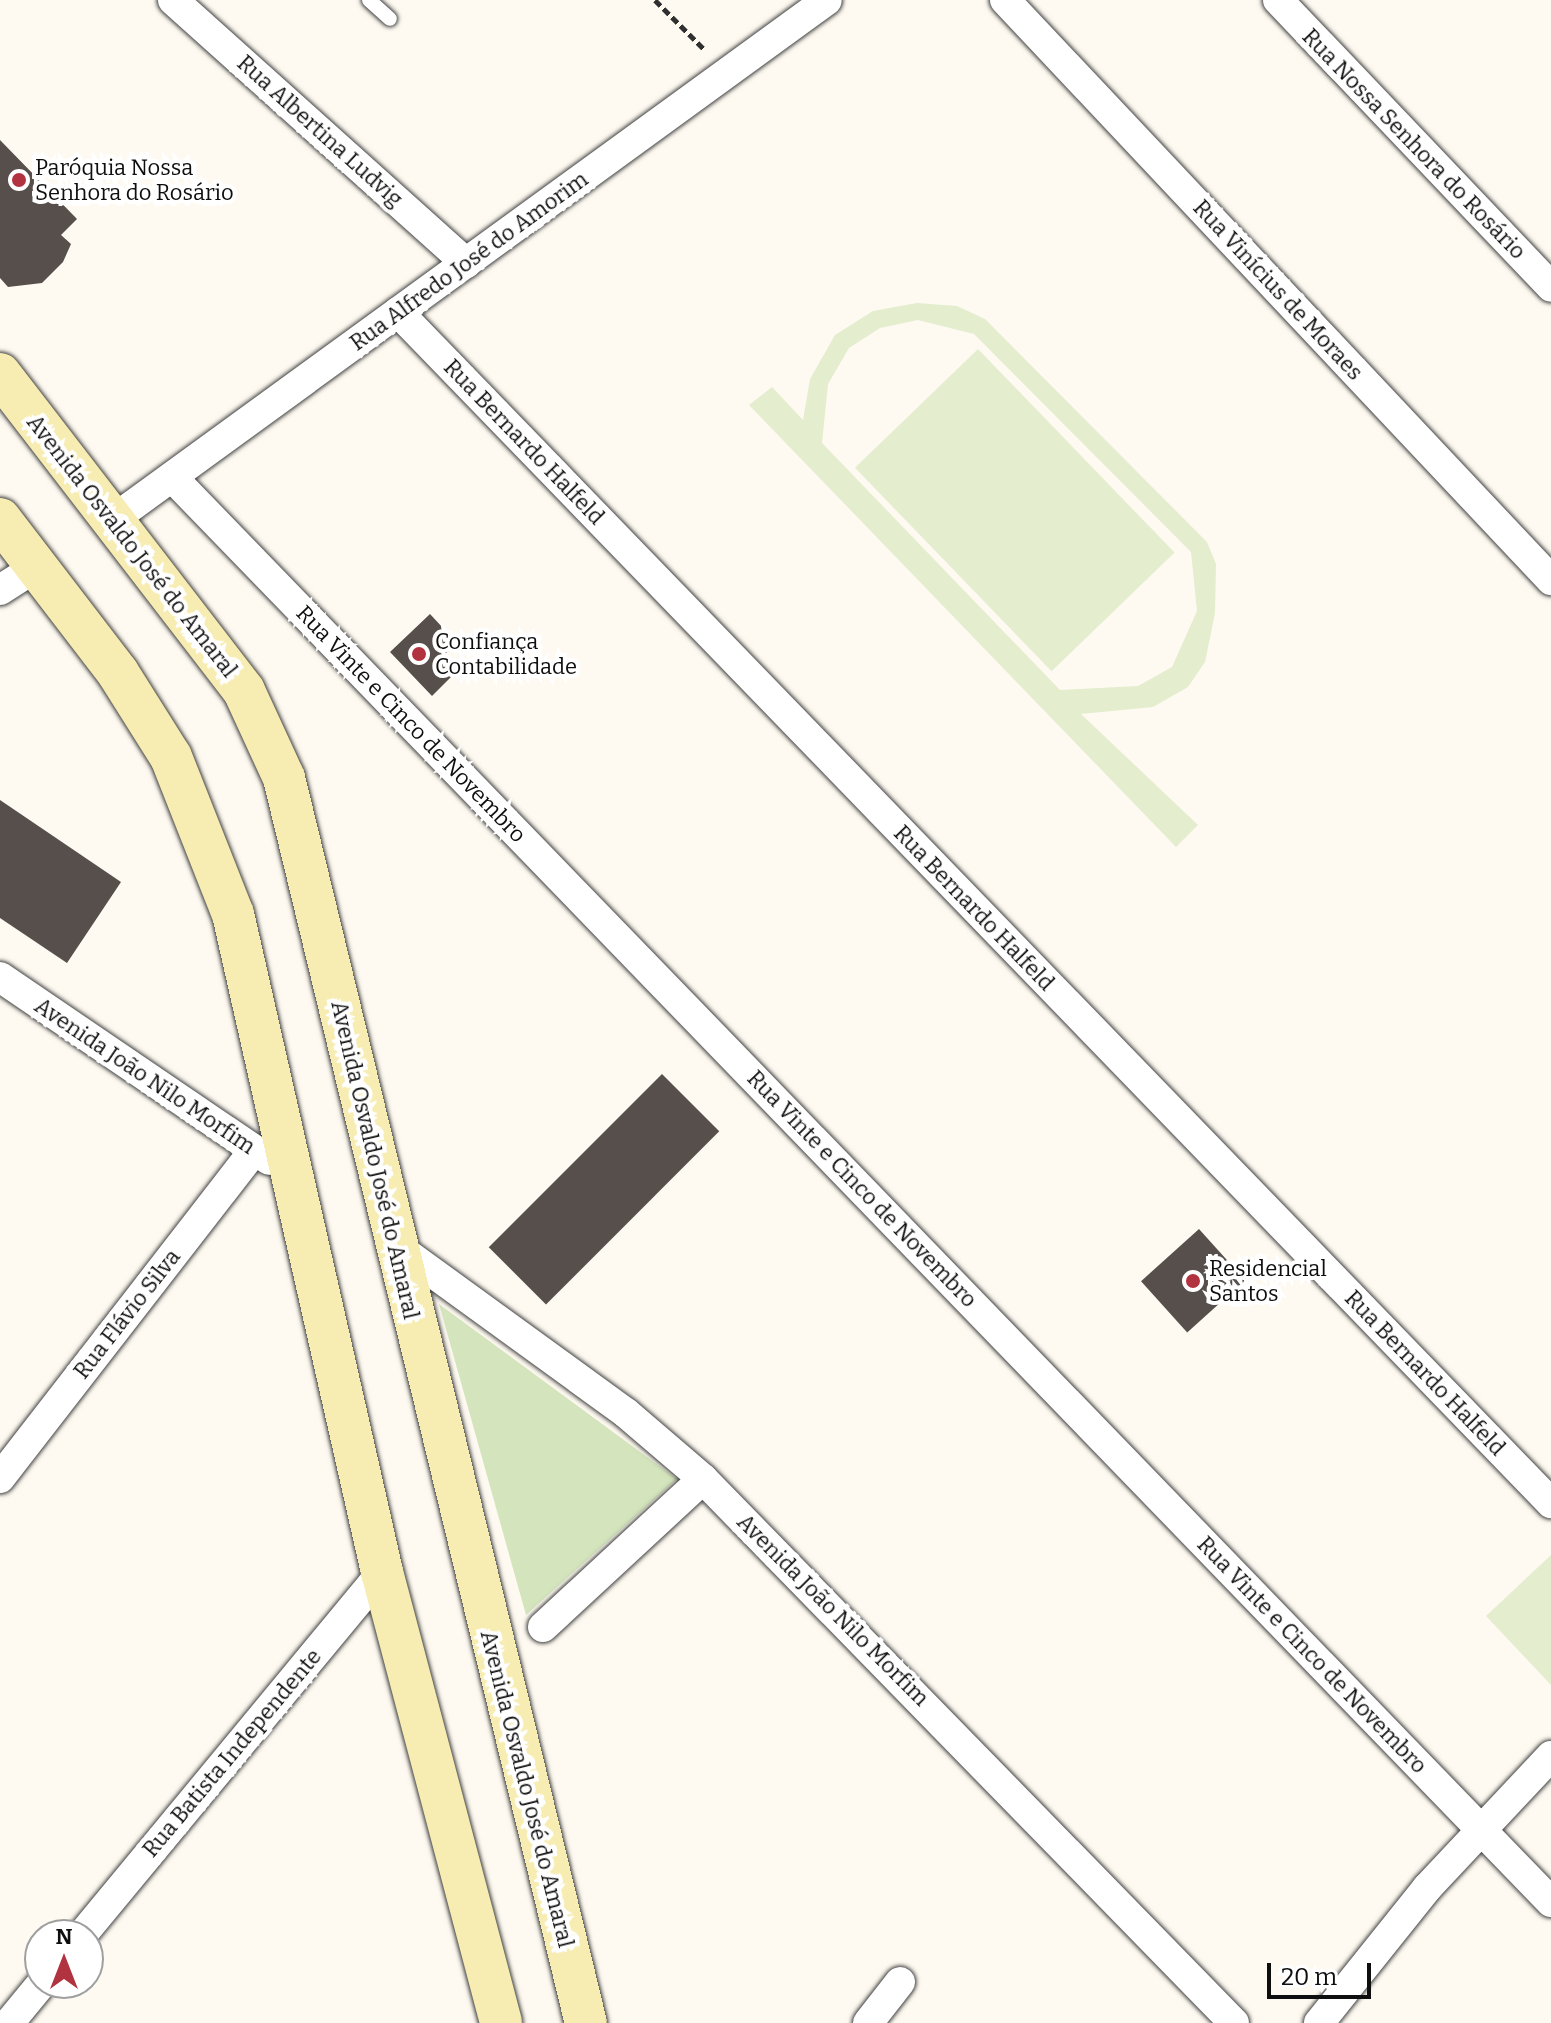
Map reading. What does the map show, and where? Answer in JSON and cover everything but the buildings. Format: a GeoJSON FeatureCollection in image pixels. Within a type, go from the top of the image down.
{"type":"FeatureCollection","features":[{"type":"Feature","properties":{"kind":"main road","name":"Avenida Osvaldo José do Amaral"},"geometry":{"type":"LineString","coordinates":[[0,374],[244,691],[273,749],[298,829],[392,1243],[586,2023]]}},
{"type":"Feature","properties":{"kind":"main road"},"geometry":{"type":"LineString","coordinates":[[0,519],[118,673],[203,824],[233,914],[382,1572],[501,2023]]}},
{"type":"Feature","properties":{"kind":"street","name":"Rua Albertina Ludvig"},"geometry":{"type":"LineString","coordinates":[[173,0],[466,263]]}},
{"type":"Feature","properties":{"kind":"street","name":"Rua Alfredo José do Amorim"},"geometry":{"type":"LineString","coordinates":[[111,521],[827,0]]}},
{"type":"Feature","properties":{"kind":"street","name":"Rua Vinícius de Moraes"},"geometry":{"type":"LineString","coordinates":[[1005,0],[1551,580]]}},
{"type":"Feature","properties":{"kind":"street","name":"Rua Nossa Senhora do Rosário"},"geometry":{"type":"LineString","coordinates":[[1278,0],[1551,287]]}},
{"type":"Feature","properties":{"kind":"street","name":"Rua Bernardo Halfeld"},"geometry":{"type":"LineString","coordinates":[[398,312],[1551,1503]]}},
{"type":"Feature","properties":{"kind":"street","name":"Rua Vinte e Cinco de Novembro"},"geometry":{"type":"LineString","coordinates":[[172,477],[1551,1902]]}},
{"type":"Feature","properties":{"kind":"street"},"geometry":{"type":"LineString","coordinates":[[0,590],[36,567]]}},
{"type":"Feature","properties":{"kind":"street","name":"Avenida João Nilo Morfim"},"geometry":{"type":"LineString","coordinates":[[0,977],[290,1174]]}},
{"type":"Feature","properties":{"kind":"street","name":"Rua Flávio Silva"},"geometry":{"type":"LineString","coordinates":[[0,1478],[254,1150]]}},
{"type":"Feature","properties":{"kind":"street","name":"Avenida João Nilo Morfim"},"geometry":{"type":"LineString","coordinates":[[392,1243],[626,1413],[703,1479],[1234,2023]]}},
{"type":"Feature","properties":{"kind":"street"},"geometry":{"type":"LineString","coordinates":[[543,1627],[703,1479]]}},
{"type":"Feature","properties":{"kind":"street","name":"Rua Batista Independente"},"geometry":{"type":"LineString","coordinates":[[95,1919],[382,1572]]}},
{"type":"Feature","properties":{"kind":"street"},"geometry":{"type":"LineString","coordinates":[[1319,2023],[1481,1830],[1551,1756]]}},
{"type":"Feature","properties":{"kind":"street"},"geometry":{"type":"LineString","coordinates":[[868,2023],[900,1982]]}},
{"type":"Feature","properties":{"kind":"street"},"geometry":{"type":"LineString","coordinates":[[9,2023],[29,1999]]}},
{"type":"Feature","properties":{"kind":"lane"},"geometry":{"type":"LineString","coordinates":[[369,0],[390,19]]}},
{"type":"Feature","properties":{"kind":"path"},"geometry":{"type":"LineString","coordinates":[[655,0],[727,72]]}},
{"type":"Feature","properties":{"kind":"green space"},"geometry":{"type":"Polygon","coordinates":[[[917,303],[957,306],[985,319],[1207,542],[1216,564],[1215,613],[1205,662],[1188,687],[1153,707],[1081,714],[1198,825],[1176,847],[749,405],[772,387],[803,420],[810,379],[835,335],[873,311],[917,303]],[[918,320],[880,328],[849,348],[828,384],[822,443],[1060,690],[1138,686],[1172,667],[1197,611],[1191,552],[974,334],[918,320]]]}},
{"type":"Feature","properties":{"kind":"green space"},"geometry":{"type":"Polygon","coordinates":[[[978,349],[1175,553],[1052,671],[855,468],[978,349]]]}},
{"type":"Feature","properties":{"kind":"green space"},"geometry":{"type":"Polygon","coordinates":[[[439,1304],[677,1479],[526,1615],[439,1304]]]}},
{"type":"Feature","properties":{"kind":"green space"},"geometry":{"type":"Polygon","coordinates":[[[1551,1555],[1551,1685],[1486,1616],[1551,1555]]]}},
{"type":"Feature","properties":{"kind":"place","name":"Paróquia Nossa Senhora do Rosário"},"geometry":{"type":"Point","coordinates":[19,180]}},
{"type":"Feature","properties":{"kind":"place","name":"Confiança Contabilidade"},"geometry":{"type":"Point","coordinates":[419,654]}},
{"type":"Feature","properties":{"kind":"place","name":"Residencial Santos"},"geometry":{"type":"Point","coordinates":[1193,1281]}}]}
